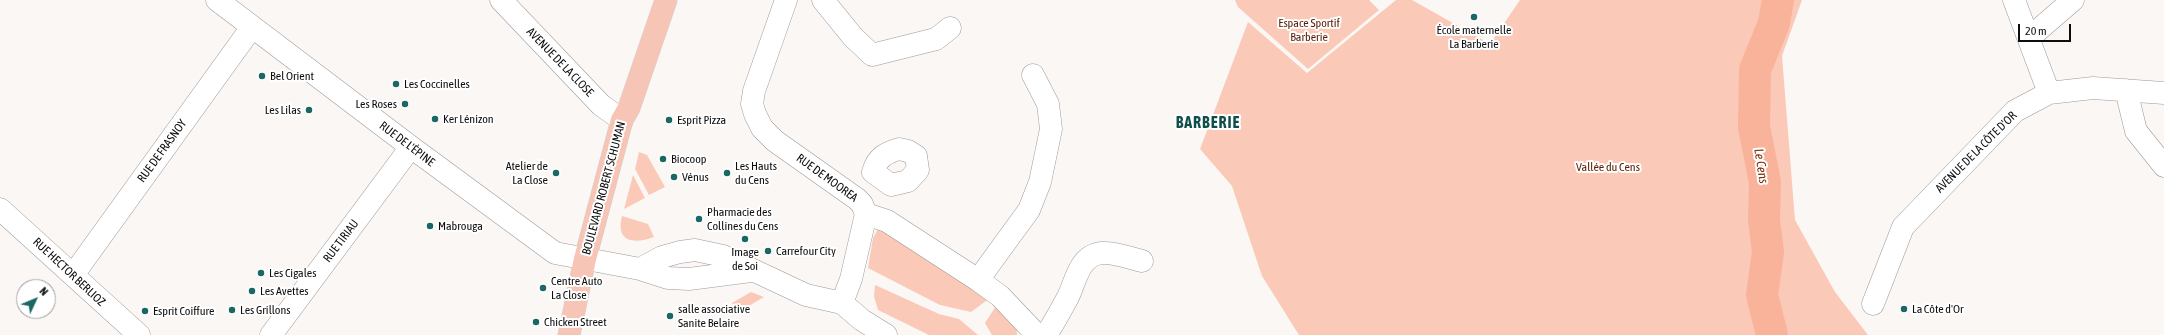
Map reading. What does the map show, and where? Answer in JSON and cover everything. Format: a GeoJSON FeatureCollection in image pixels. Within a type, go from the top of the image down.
{"type":"FeatureCollection","features":[{"type":"Feature","properties":{"kind":"main road","name":"BOULEVARD ROBERT SCHUMAN"},"geometry":{"type":"LineString","coordinates":[[569,335],[585,259],[622,120],[628,108],[666,0]]}},
{"type":"Feature","properties":{"kind":"street","name":"RUE DE L'ÉPINE"},"geometry":{"type":"LineString","coordinates":[[217,0],[411,147],[555,253],[640,269],[668,278],[689,279],[751,271],[806,295],[842,303]]}},
{"type":"Feature","properties":{"kind":"street","name":"AVENUE DE LA CLOSE"},"geometry":{"type":"LineString","coordinates":[[501,0],[601,105],[622,120]]}},
{"type":"Feature","properties":{"kind":"street","name":"RUE DE MOOREA"},"geometry":{"type":"LineString","coordinates":[[786,0],[754,91],[752,104],[762,128],[775,141],[862,207],[887,221],[1000,296],[1037,335]]}},
{"type":"Feature","properties":{"kind":"street"},"geometry":{"type":"LineString","coordinates":[[823,0],[853,37],[872,55],[936,40],[950,28]]}},
{"type":"Feature","properties":{"kind":"street"},"geometry":{"type":"LineString","coordinates":[[2014,0],[2049,93]]}},
{"type":"Feature","properties":{"kind":"street"},"geometry":{"type":"LineString","coordinates":[[2029,38],[2073,0]]}},
{"type":"Feature","properties":{"kind":"street","name":"RUE DE FRASNOY"},"geometry":{"type":"LineString","coordinates":[[73,275],[252,27]]}},
{"type":"Feature","properties":{"kind":"street"},"geometry":{"type":"LineString","coordinates":[[978,280],[1029,210],[1040,182],[1051,129],[1048,104],[1033,75]]}},
{"type":"Feature","properties":{"kind":"street","name":"AVENUE DE LA CÔTE D'OR"},"geometry":{"type":"LineString","coordinates":[[1873,304],[1903,227],[2015,111],[2049,93],[2093,88],[2164,93]]}},
{"type":"Feature","properties":{"kind":"street"},"geometry":{"type":"LineString","coordinates":[[2126,90],[2136,131],[2164,166]]}},
{"type":"Feature","properties":{"kind":"street","name":"RUE TIRIAU"},"geometry":{"type":"LineString","coordinates":[[271,335],[411,147]]}},
{"type":"Feature","properties":{"kind":"street"},"geometry":{"type":"LineString","coordinates":[[880,179],[862,207],[851,279],[842,303],[862,320],[886,335]]}},
{"type":"Feature","properties":{"kind":"street","name":"RUE HECTOR BERLIOZ"},"geometry":{"type":"LineString","coordinates":[[0,211],[73,275],[135,334]]}},
{"type":"Feature","properties":{"kind":"street"},"geometry":{"type":"LineString","coordinates":[[1046,335],[1066,301],[1078,270],[1092,257],[1100,253],[1108,253],[1142,261]]}},
{"type":"Feature","properties":{"kind":"green space","name":"Espace Sportif Barberie"},"geometry":{"type":"Polygon","coordinates":[[[1235,0],[1369,0],[1379,10],[1308,69],[1238,7],[1235,0]]]}},
{"type":"Feature","properties":{"kind":"green space","name":"Vallée du Cens"},"geometry":{"type":"Polygon","coordinates":[[[1396,0],[1412,0],[1490,44],[1520,0],[1802,0],[1782,56],[1795,220],[1835,292],[1868,335],[1299,335],[1262,276],[1232,186],[1200,149],[1248,22],[1307,73],[1396,0]]]}},
{"type":"Feature","properties":{"kind":"green space"},"geometry":{"type":"Polygon","coordinates":[[[639,152],[647,155],[665,187],[649,195],[635,169],[639,152]]]}},
{"type":"Feature","properties":{"kind":"green space"},"geometry":{"type":"Polygon","coordinates":[[[633,175],[645,198],[624,209],[633,175]]]}},
{"type":"Feature","properties":{"kind":"green space"},"geometry":{"type":"Polygon","coordinates":[[[622,216],[648,224],[654,237],[634,241],[628,239],[621,232],[622,216]]]}},
{"type":"Feature","properties":{"kind":"green space"},"geometry":{"type":"Polygon","coordinates":[[[885,228],[990,298],[971,312],[940,305],[868,268],[873,238],[878,229],[885,228]]]}},
{"type":"Feature","properties":{"kind":"green space"},"geometry":{"type":"Polygon","coordinates":[[[875,285],[939,314],[959,319],[978,335],[929,335],[878,310],[874,296],[875,285]]]}},
{"type":"Feature","properties":{"kind":"green space"},"geometry":{"type":"Polygon","coordinates":[[[751,292],[764,297],[737,313],[732,303],[751,292]]]}},
{"type":"Feature","properties":{"kind":"green space"},"geometry":{"type":"Polygon","coordinates":[[[998,303],[1016,319],[1017,335],[992,335],[985,323],[998,303]]]}},
{"type":"Feature","properties":{"kind":"waterway","name":"Le Cens"},"geometry":{"type":"LineString","coordinates":[[1772,335],[1762,295],[1768,252],[1764,220],[1765,182],[1754,127],[1755,70],[1774,23],[1778,0]]}},
{"type":"Feature","properties":{"kind":"place","name":"École maternelle La Barberie"},"geometry":{"type":"Point","coordinates":[1474,17]}},
{"type":"Feature","properties":{"kind":"place","name":"Bel Orient"},"geometry":{"type":"Point","coordinates":[262,76]}},
{"type":"Feature","properties":{"kind":"place","name":"Les Coccinelles"},"geometry":{"type":"Point","coordinates":[396,84]}},
{"type":"Feature","properties":{"kind":"place","name":"Les Roses"},"geometry":{"type":"Point","coordinates":[405,104]}},
{"type":"Feature","properties":{"kind":"place","name":"Les Lilas"},"geometry":{"type":"Point","coordinates":[309,110]}},
{"type":"Feature","properties":{"kind":"place","name":"Ker Lénizon"},"geometry":{"type":"Point","coordinates":[435,119]}},
{"type":"Feature","properties":{"kind":"place","name":"Esprit Pizza"},"geometry":{"type":"Point","coordinates":[669,120]}},
{"type":"Feature","properties":{"kind":"place","name":"Biocoop"},"geometry":{"type":"Point","coordinates":[663,159]}},
{"type":"Feature","properties":{"kind":"place","name":"Atelier de La Close"},"geometry":{"type":"Point","coordinates":[556,173]}},
{"type":"Feature","properties":{"kind":"place","name":"Les Hauts du Cens"},"geometry":{"type":"Point","coordinates":[727,173]}},
{"type":"Feature","properties":{"kind":"place","name":"Vénus"},"geometry":{"type":"Point","coordinates":[674,177]}},
{"type":"Feature","properties":{"kind":"place","name":"Pharmacie des Collines du Cens"},"geometry":{"type":"Point","coordinates":[699,219]}},
{"type":"Feature","properties":{"kind":"place","name":"Mabrouga"},"geometry":{"type":"Point","coordinates":[430,226]}},
{"type":"Feature","properties":{"kind":"place","name":"Image de Soi"},"geometry":{"type":"Point","coordinates":[745,239]}},
{"type":"Feature","properties":{"kind":"place","name":"Carrefour City"},"geometry":{"type":"Point","coordinates":[768,251]}},
{"type":"Feature","properties":{"kind":"place","name":"Les Cigales"},"geometry":{"type":"Point","coordinates":[261,273]}},
{"type":"Feature","properties":{"kind":"place","name":"Centre Auto La Close"},"geometry":{"type":"Point","coordinates":[543,288]}},
{"type":"Feature","properties":{"kind":"place","name":"Les Avettes"},"geometry":{"type":"Point","coordinates":[252,291]}},
{"type":"Feature","properties":{"kind":"place","name":"La Côte d'Or"},"geometry":{"type":"Point","coordinates":[1904,309]}},
{"type":"Feature","properties":{"kind":"place","name":"Les Grillons"},"geometry":{"type":"Point","coordinates":[232,310]}},
{"type":"Feature","properties":{"kind":"place","name":"Esprit Coiffure"},"geometry":{"type":"Point","coordinates":[145,311]}},
{"type":"Feature","properties":{"kind":"place","name":"salle associative Sanite Belaire"},"geometry":{"type":"Point","coordinates":[670,316]}},
{"type":"Feature","properties":{"kind":"place","name":"Chicken Street"},"geometry":{"type":"Point","coordinates":[536,322]}},
{"type":"Feature","properties":{"kind":"district","name":"BARBERIE"},"geometry":{"type":"Point","coordinates":[1208,123]}}]}
